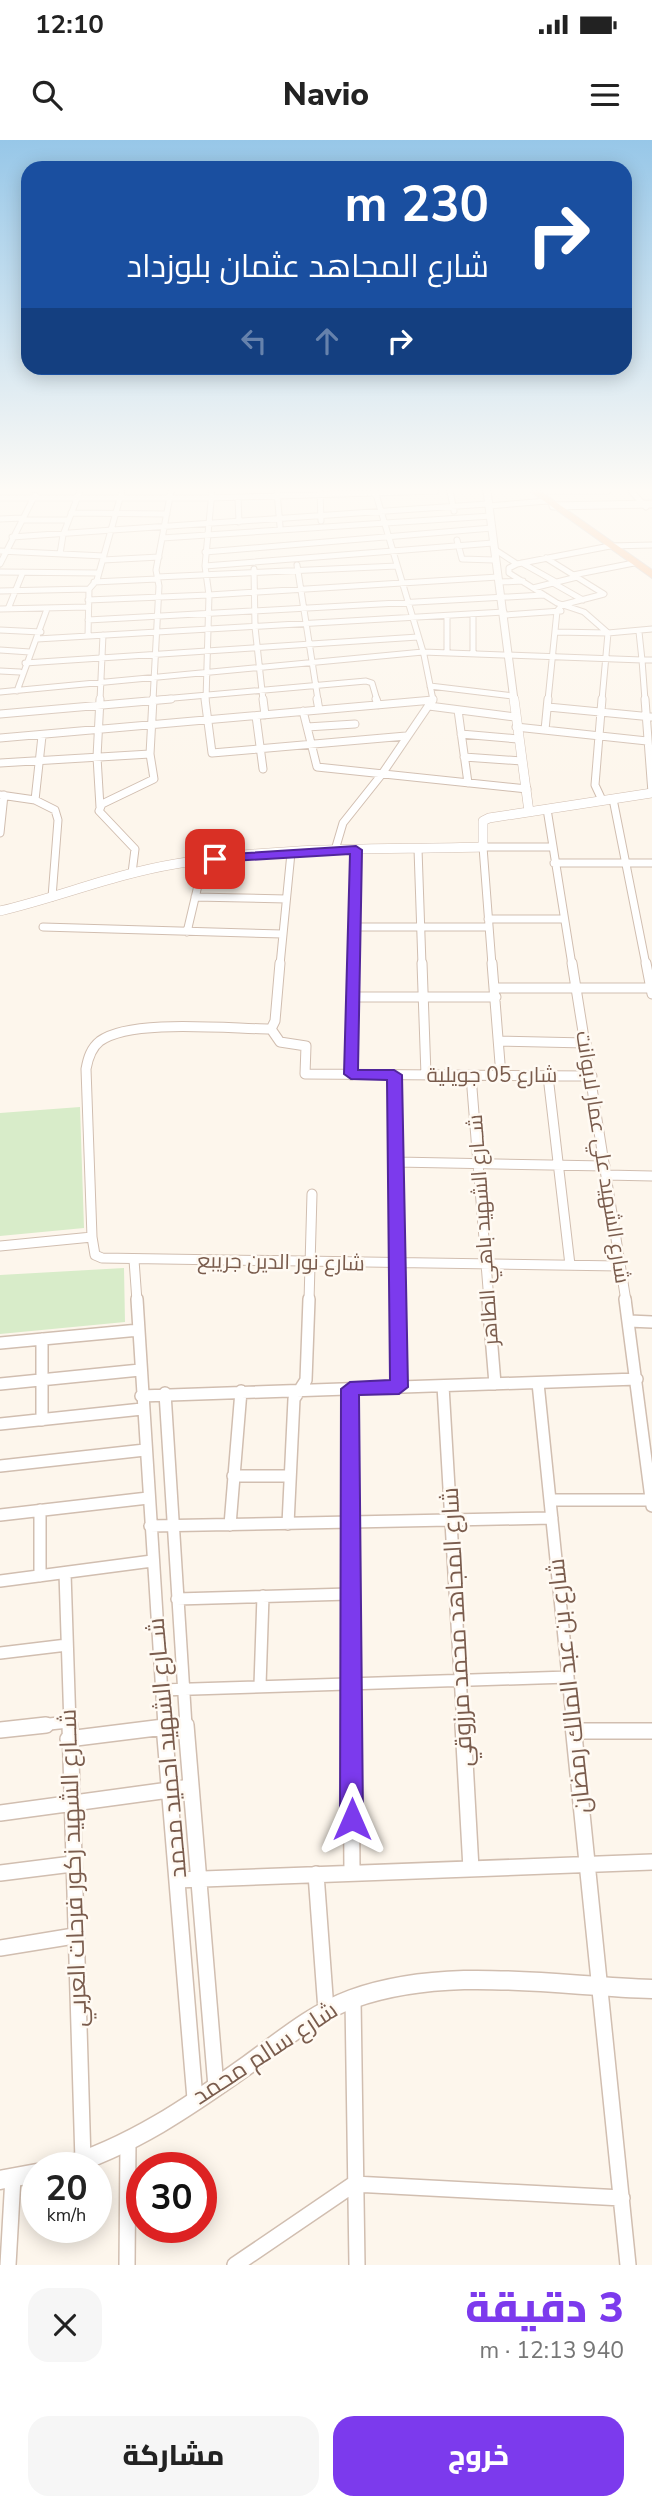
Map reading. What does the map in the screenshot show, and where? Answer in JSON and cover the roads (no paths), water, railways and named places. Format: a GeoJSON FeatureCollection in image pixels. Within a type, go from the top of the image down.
{"type":"FeatureCollection","features":[{"type":"Feature","properties":{"kind":"street"},"geometry":{"type":"LineString","coordinates":[[0,591],[45,590]]}},
{"type":"Feature","properties":{"kind":"street"},"geometry":{"type":"LineString","coordinates":[[88,636],[89,590]]}},
{"type":"Feature","properties":{"kind":"street"},"geometry":{"type":"LineString","coordinates":[[100,807],[152,783],[150,754],[158,590]]}},
{"type":"Feature","properties":{"kind":"street"},"geometry":{"type":"LineString","coordinates":[[208,590],[205,695],[212,753],[406,736]]}},
{"type":"Feature","properties":{"kind":"street"},"geometry":{"type":"LineString","coordinates":[[0,609],[47,608],[158,597],[282,590]]}},
{"type":"Feature","properties":{"kind":"street"},"geometry":{"type":"LineString","coordinates":[[301,590],[318,710]]}},
{"type":"Feature","properties":{"kind":"street"},"geometry":{"type":"LineString","coordinates":[[335,850],[343,823],[382,774],[431,703],[423,652],[404,590]]}},
{"type":"Feature","properties":{"kind":"street"},"geometry":{"type":"LineString","coordinates":[[502,590],[529,812]]}},
{"type":"Feature","properties":{"kind":"street"},"geometry":{"type":"LineString","coordinates":[[536,590],[559,608]]}},
{"type":"Feature","properties":{"kind":"street"},"geometry":{"type":"LineString","coordinates":[[567,590],[583,600]]}},
{"type":"Feature","properties":{"kind":"street"},"geometry":{"type":"LineString","coordinates":[[559,608],[604,593],[599,590]]}},
{"type":"Feature","properties":{"kind":"street"},"geometry":{"type":"LineString","coordinates":[[8,609],[14,591]]}},
{"type":"Feature","properties":{"kind":"street"},"geometry":{"type":"LineString","coordinates":[[253,592],[265,715]]}},
{"type":"Feature","properties":{"kind":"street"},"geometry":{"type":"LineString","coordinates":[[88,620],[503,595],[544,595]]}},
{"type":"Feature","properties":{"kind":"street"},"geometry":{"type":"LineString","coordinates":[[18,691],[20,672],[41,632],[47,608]]}},
{"type":"Feature","properties":{"kind":"street"},"geometry":{"type":"LineString","coordinates":[[545,730],[559,608]]}},
{"type":"Feature","properties":{"kind":"street"},"geometry":{"type":"LineString","coordinates":[[37,639],[504,614],[559,608],[579,610],[608,633]]}},
{"type":"Feature","properties":{"kind":"street"},"geometry":{"type":"LineString","coordinates":[[473,614],[473,653]]}},
{"type":"Feature","properties":{"kind":"street"},"geometry":{"type":"LineString","coordinates":[[447,616],[447,653]]}},
{"type":"Feature","properties":{"kind":"street"},"geometry":{"type":"LineString","coordinates":[[555,632],[608,633],[652,629]]}},
{"type":"Feature","properties":{"kind":"street"},"geometry":{"type":"LineString","coordinates":[[0,630],[41,632]]}},
{"type":"Feature","properties":{"kind":"street"},"geometry":{"type":"LineString","coordinates":[[501,1076],[483,821],[652,793],[647,741],[649,717],[639,632]]}},
{"type":"Feature","properties":{"kind":"street"},"geometry":{"type":"LineString","coordinates":[[602,800],[595,785],[597,736],[608,633]]}},
{"type":"Feature","properties":{"kind":"street"},"geometry":{"type":"LineString","coordinates":[[103,635],[97,757],[100,816],[135,849],[132,873]]}},
{"type":"Feature","properties":{"kind":"street"},"geometry":{"type":"LineString","coordinates":[[24,663],[418,637]]}},
{"type":"Feature","properties":{"kind":"street"},"geometry":{"type":"LineString","coordinates":[[0,650],[30,652]]}},
{"type":"Feature","properties":{"kind":"street"},"geometry":{"type":"LineString","coordinates":[[0,692],[423,652],[652,660]]}},
{"type":"Feature","properties":{"kind":"street"},"geometry":{"type":"LineString","coordinates":[[0,671],[20,672]]}},
{"type":"Feature","properties":{"kind":"street"},"geometry":{"type":"LineString","coordinates":[[644,679],[652,679]]}},
{"type":"Feature","properties":{"kind":"street"},"geometry":{"type":"LineString","coordinates":[[0,714],[368,681],[379,705]]}},
{"type":"Feature","properties":{"kind":"street"},"geometry":{"type":"LineString","coordinates":[[430,687],[513,696]]}},
{"type":"Feature","properties":{"kind":"street"},"geometry":{"type":"LineString","coordinates":[[0,738],[351,707],[431,703],[545,730],[647,741]]}},
{"type":"Feature","properties":{"kind":"street"},"geometry":{"type":"LineString","coordinates":[[351,707],[359,740]]}},
{"type":"Feature","properties":{"kind":"street"},"geometry":{"type":"LineString","coordinates":[[548,707],[649,717]]}},
{"type":"Feature","properties":{"kind":"street"},"geometry":{"type":"LineString","coordinates":[[458,710],[468,783]]}},
{"type":"Feature","properties":{"kind":"street"},"geometry":{"type":"LineString","coordinates":[[303,711],[317,767],[527,789]]}},
{"type":"Feature","properties":{"kind":"street"},"geometry":{"type":"LineString","coordinates":[[256,716],[263,769]]}},
{"type":"Feature","properties":{"kind":"street"},"geometry":{"type":"LineString","coordinates":[[307,727],[355,724]]}},
{"type":"Feature","properties":{"kind":"street"},"geometry":{"type":"LineString","coordinates":[[461,734],[518,739]]}},
{"type":"Feature","properties":{"kind":"street"},"geometry":{"type":"LineString","coordinates":[[35,800],[41,760],[41,736]]}},
{"type":"Feature","properties":{"kind":"street"},"geometry":{"type":"LineString","coordinates":[[0,763],[150,754]]}},
{"type":"Feature","properties":{"kind":"street"},"geometry":{"type":"LineString","coordinates":[[464,757],[522,761]]}},
{"type":"Feature","properties":{"kind":"street"},"geometry":{"type":"LineString","coordinates":[[0,834],[2,795],[35,800],[53,807],[57,814],[52,897]]}},
{"type":"Feature","properties":{"kind":"street"},"geometry":{"type":"LineString","coordinates":[[351,997],[424,997],[577,988],[652,990],[613,799]]}},
{"type":"Feature","properties":{"kind":"street","name":"شارع الشهيد علي عمار لابوانت"},"geometry":{"type":"LineString","coordinates":[[547,809],[551,847],[592,1076],[629,1321],[652,1502]]}},
{"type":"Feature","properties":{"kind":"street"},"geometry":{"type":"LineString","coordinates":[[0,911],[132,873],[204,860],[335,850],[551,847]]}},
{"type":"Feature","properties":{"kind":"street"},"geometry":{"type":"LineString","coordinates":[[418,849],[426,1075]]}},
{"type":"Feature","properties":{"kind":"street"},"geometry":{"type":"LineString","coordinates":[[351,1074],[356,850]]}},
{"type":"Feature","properties":{"kind":"street"},"geometry":{"type":"LineString","coordinates":[[0,1246],[92,1237],[86,1069],[94,1046],[114,1035],[142,1030],[271,1030],[275,1021],[291,853]]}},
{"type":"Feature","properties":{"kind":"street"},"geometry":{"type":"LineString","coordinates":[[187,932],[204,860]]}},
{"type":"Feature","properties":{"kind":"street"},"geometry":{"type":"LineString","coordinates":[[554,863],[652,863]]}},
{"type":"Feature","properties":{"kind":"street"},"geometry":{"type":"LineString","coordinates":[[195,897],[286,900]]}},
{"type":"Feature","properties":{"kind":"street"},"geometry":{"type":"LineString","coordinates":[[353,927],[421,927],[564,919]]}},
{"type":"Feature","properties":{"kind":"street"},"geometry":{"type":"LineString","coordinates":[[43,927],[282,934]]}},
{"type":"Feature","properties":{"kind":"street","name":"شارع 05 جويلية"},"geometry":{"type":"LineString","coordinates":[[271,1030],[280,1042],[306,1046],[305,1074],[592,1076]]}},
{"type":"Feature","properties":{"kind":"street"},"geometry":{"type":"LineString","coordinates":[[500,1041],[586,1043]]}},
{"type":"Feature","properties":{"kind":"street"},"geometry":{"type":"LineString","coordinates":[[394,1075],[399,1387]]}},
{"type":"Feature","properties":{"kind":"street","name":"شــارع الشهيد باهي الطاهر"},"geometry":{"type":"LineString","coordinates":[[471,1076],[495,1384]]}},
{"type":"Feature","properties":{"kind":"street"},"geometry":{"type":"LineString","coordinates":[[548,1076],[570,1265]]}},
{"type":"Feature","properties":{"kind":"street"},"geometry":{"type":"LineString","coordinates":[[397,1162],[558,1166],[652,1176]]}},
{"type":"Feature","properties":{"kind":"street"},"geometry":{"type":"LineString","coordinates":[[288,1524],[294,1399],[307,1373],[312,1194]]}},
{"type":"Feature","properties":{"kind":"street","name":"شارع نور الدين جريبع"},"geometry":{"type":"LineString","coordinates":[[92,1237],[95,1255],[134,1259],[619,1266]]}},
{"type":"Feature","properties":{"kind":"street","name":"شــارع الشهيد احميد محمد"},"geometry":{"type":"LineString","coordinates":[[134,1259],[161,1690],[195,2099]]}},
{"type":"Feature","properties":{"kind":"street"},"geometry":{"type":"LineString","coordinates":[[629,1321],[652,1322]]}},
{"type":"Feature","properties":{"kind":"street"},"geometry":{"type":"LineString","coordinates":[[0,1343],[139,1330]]}},
{"type":"Feature","properties":{"kind":"street"},"geometry":{"type":"LineString","coordinates":[[42,1339],[43,1420]]}},
{"type":"Feature","properties":{"kind":"street"},"geometry":{"type":"LineString","coordinates":[[0,1384],[140,1370]]}},
{"type":"Feature","properties":{"kind":"street"},"geometry":{"type":"LineString","coordinates":[[0,1424],[43,1420],[142,1403],[165,1393],[637,1379]]}},
{"type":"Feature","properties":{"kind":"street","name":"شارع بن عبد المالك رمضان"},"geometry":{"type":"LineString","coordinates":[[538,1383],[602,1989],[628,2265]]}},
{"type":"Feature","properties":{"kind":"street","name":"شارع المجاهد محمد مرزوقي"},"geometry":{"type":"LineString","coordinates":[[443,1386],[471,1869]]}},
{"type":"Feature","properties":{"kind":"street"},"geometry":{"type":"LineString","coordinates":[[350,1389],[352,1873]]}},
{"type":"Feature","properties":{"kind":"street"},"geometry":{"type":"LineString","coordinates":[[230,1525],[241,1391]]}},
{"type":"Feature","properties":{"kind":"street","name":"شــارع الشهيد احميد محمد"},"geometry":{"type":"LineString","coordinates":[[165,1393],[183,1687],[216,2088]]}},
{"type":"Feature","properties":{"kind":"street"},"geometry":{"type":"LineString","coordinates":[[0,1466],[145,1450]]}},
{"type":"Feature","properties":{"kind":"street"},"geometry":{"type":"LineString","coordinates":[[233,1476],[290,1476]]}},
{"type":"Feature","properties":{"kind":"street"},"geometry":{"type":"LineString","coordinates":[[0,1515],[148,1498]]}},
{"type":"Feature","properties":{"kind":"street"},"geometry":{"type":"LineString","coordinates":[[551,1500],[652,1502]]}},
{"type":"Feature","properties":{"kind":"street"},"geometry":{"type":"LineString","coordinates":[[40,1510],[40,1576]]}},
{"type":"Feature","properties":{"kind":"street"},"geometry":{"type":"LineString","coordinates":[[150,1526],[552,1518]]}},
{"type":"Feature","properties":{"kind":"street"},"geometry":{"type":"LineString","coordinates":[[0,1581],[152,1561]]}},
{"type":"Feature","properties":{"kind":"street","name":"شــارع الشهيد زكور فرحات العربي"},"geometry":{"type":"LineString","coordinates":[[65,1573],[83,2152]]}},
{"type":"Feature","properties":{"kind":"street"},"geometry":{"type":"LineString","coordinates":[[177,1599],[349,1594]]}},
{"type":"Feature","properties":{"kind":"street"},"geometry":{"type":"LineString","coordinates":[[260,1685],[263,1596]]}},
{"type":"Feature","properties":{"kind":"street"},"geometry":{"type":"LineString","coordinates":[[0,1653],[67,1645]]}},
{"type":"Feature","properties":{"kind":"street"},"geometry":{"type":"LineString","coordinates":[[161,1690],[183,1687],[568,1677]]}},
{"type":"Feature","properties":{"kind":"street"},"geometry":{"type":"LineString","coordinates":[[0,1730],[68,1722]]}},
{"type":"Feature","properties":{"kind":"street"},"geometry":{"type":"LineString","coordinates":[[68,1739],[164,1727]]}},
{"type":"Feature","properties":{"kind":"street"},"geometry":{"type":"LineString","coordinates":[[574,1731],[652,1731]]}},
{"type":"Feature","properties":{"kind":"street"},"geometry":{"type":"LineString","coordinates":[[0,1813],[191,1787]]}},
{"type":"Feature","properties":{"kind":"street"},"geometry":{"type":"LineString","coordinates":[[177,1880],[198,1877],[652,1862]]}},
{"type":"Feature","properties":{"kind":"street"},"geometry":{"type":"LineString","coordinates":[[0,1873],[72,1864]]}},
{"type":"Feature","properties":{"kind":"street"},"geometry":{"type":"LineString","coordinates":[[316,1874],[326,2010]]}},
{"type":"Feature","properties":{"kind":"street"},"geometry":{"type":"LineString","coordinates":[[0,1948],[74,1936]]}},
{"type":"Feature","properties":{"kind":"street","name":"شارع سالم محمد"},"geometry":{"type":"LineString","coordinates":[[106,2152],[128,2142],[216,2088],[326,2010],[353,1998],[421,1983],[456,1981],[652,1989]]}},
{"type":"Feature","properties":{"kind":"street"},"geometry":{"type":"LineString","coordinates":[[353,1998],[357,2265]]}},
{"type":"Feature","properties":{"kind":"street"},"geometry":{"type":"LineString","coordinates":[[127,2265],[128,2142]]}},
{"type":"Feature","properties":{"kind":"street"},"geometry":{"type":"LineString","coordinates":[[6,2179],[8,2265]]}},
{"type":"Feature","properties":{"kind":"street"},"geometry":{"type":"LineString","coordinates":[[235,2265],[354,2184],[622,2198]]}}]}
